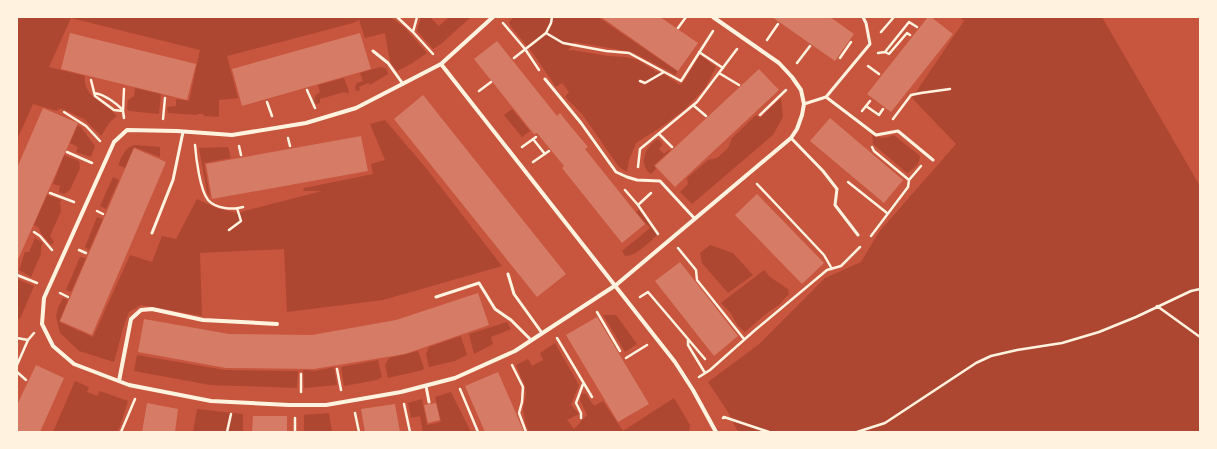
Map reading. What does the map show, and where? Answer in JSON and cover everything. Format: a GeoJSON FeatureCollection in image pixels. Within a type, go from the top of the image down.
{"type":"FeatureCollection","features":[{"type":"Feature","properties":{"kind":"street"},"geometry":{"type":"LineString","coordinates":[[493,17],[441,64],[356,108],[306,123],[232,135],[127,130],[114,142],[44,298],[42,324],[53,346],[74,364],[139,387],[212,401],[289,405],[326,405],[401,392],[455,378],[515,351],[616,285],[791,138],[797,129],[804,104],[801,90],[795,81],[779,63],[713,17]]}},
{"type":"Feature","properties":{"kind":"street"},"geometry":{"type":"LineString","coordinates":[[441,64],[631,304],[675,362],[690,384],[716,432]]}},
{"type":"Feature","properties":{"kind":"street"},"geometry":{"type":"LineString","coordinates":[[119,381],[131,319],[141,310],[152,309],[203,320],[277,324]]}},
{"type":"Feature","properties":{"kind":"lane"},"geometry":{"type":"LineString","coordinates":[[804,104],[826,97],[870,44],[866,23],[863,17]]}},
{"type":"Feature","properties":{"kind":"lane"},"geometry":{"type":"LineString","coordinates":[[373,51],[388,63],[403,84]]}},
{"type":"Feature","properties":{"kind":"lane"},"geometry":{"type":"LineString","coordinates":[[544,79],[581,123],[616,172],[637,180],[660,181],[695,219]]}},
{"type":"Feature","properties":{"kind":"lane"},"geometry":{"type":"LineString","coordinates":[[826,97],[876,135],[898,131],[933,160]]}},
{"type":"Feature","properties":{"kind":"lane"},"geometry":{"type":"LineString","coordinates":[[152,233],[173,180],[183,132]]}},
{"type":"Feature","properties":{"kind":"lane"},"geometry":{"type":"LineString","coordinates":[[791,138],[838,189],[835,205],[858,235]]}},
{"type":"Feature","properties":{"kind":"lane"},"geometry":{"type":"LineString","coordinates":[[508,274],[514,294],[542,333]]}},
{"type":"Feature","properties":{"kind":"lane"},"geometry":{"type":"LineString","coordinates":[[436,297],[479,284],[495,309],[511,320],[531,340]]}},
{"type":"Feature","properties":{"kind":"lane"},"geometry":{"type":"LineString","coordinates":[[426,386],[429,402]]}},
{"type":"Feature","properties":{"kind":"path"},"geometry":{"type":"LineString","coordinates":[[397,17],[413,32],[441,64]]}},
{"type":"Feature","properties":{"kind":"path"},"geometry":{"type":"LineString","coordinates":[[413,32],[417,17]]}},
{"type":"Feature","properties":{"kind":"path"},"geometry":{"type":"LineString","coordinates":[[514,58],[546,33],[552,17]]}},
{"type":"Feature","properties":{"kind":"path"},"geometry":{"type":"LineString","coordinates":[[678,28],[686,17]]}},
{"type":"Feature","properties":{"kind":"path"},"geometry":{"type":"LineString","coordinates":[[546,33],[563,43],[606,51],[629,53],[681,81],[720,21]]}},
{"type":"Feature","properties":{"kind":"path"},"geometry":{"type":"LineString","coordinates":[[502,22],[525,49],[544,79]]}},
{"type":"Feature","properties":{"kind":"path"},"geometry":{"type":"LineString","coordinates":[[885,52],[909,22],[917,28]]}},
{"type":"Feature","properties":{"kind":"path"},"geometry":{"type":"LineString","coordinates":[[760,50],[778,24]]}},
{"type":"Feature","properties":{"kind":"path"},"geometry":{"type":"LineString","coordinates":[[857,59],[885,52],[889,54],[907,32],[910,35]]}},
{"type":"Feature","properties":{"kind":"path"},"geometry":{"type":"LineString","coordinates":[[637,180],[640,149],[693,105],[744,39]]}},
{"type":"Feature","properties":{"kind":"path"},"geometry":{"type":"LineString","coordinates":[[789,74],[810,46]]}},
{"type":"Feature","properties":{"kind":"path"},"geometry":{"type":"LineString","coordinates":[[699,52],[723,68]]}},
{"type":"Feature","properties":{"kind":"path"},"geometry":{"type":"LineString","coordinates":[[640,81],[646,83],[664,72]]}},
{"type":"Feature","properties":{"kind":"path"},"geometry":{"type":"LineString","coordinates":[[719,73],[739,85]]}},
{"type":"Feature","properties":{"kind":"path"},"geometry":{"type":"LineString","coordinates":[[91,80],[95,96],[114,110],[123,111]]}},
{"type":"Feature","properties":{"kind":"path"},"geometry":{"type":"LineString","coordinates":[[760,115],[795,81]]}},
{"type":"Feature","properties":{"kind":"path"},"geometry":{"type":"LineString","coordinates":[[124,89],[123,111],[127,130]]}},
{"type":"Feature","properties":{"kind":"path"},"geometry":{"type":"LineString","coordinates":[[307,90],[319,119]]}},
{"type":"Feature","properties":{"kind":"path"},"geometry":{"type":"LineString","coordinates":[[885,133],[891,120],[911,96],[921,93],[950,90]]}},
{"type":"Feature","properties":{"kind":"path"},"geometry":{"type":"LineString","coordinates":[[94,93],[99,93],[123,111]]}},
{"type":"Feature","properties":{"kind":"path"},"geometry":{"type":"LineString","coordinates":[[162,131],[165,98]]}},
{"type":"Feature","properties":{"kind":"path"},"geometry":{"type":"LineString","coordinates":[[866,106],[870,101]]}},
{"type":"Feature","properties":{"kind":"path"},"geometry":{"type":"LineString","coordinates":[[693,105],[706,116]]}},
{"type":"Feature","properties":{"kind":"path"},"geometry":{"type":"LineString","coordinates":[[64,112],[86,126],[109,153]]}},
{"type":"Feature","properties":{"kind":"path"},"geometry":{"type":"LineString","coordinates":[[866,127],[874,151],[909,180]]}},
{"type":"Feature","properties":{"kind":"path"},"geometry":{"type":"LineString","coordinates":[[194,133],[196,160],[208,200],[221,207],[243,207]]}},
{"type":"Feature","properties":{"kind":"path"},"geometry":{"type":"LineString","coordinates":[[659,134],[672,148]]}},
{"type":"Feature","properties":{"kind":"path"},"geometry":{"type":"LineString","coordinates":[[512,154],[536,137]]}},
{"type":"Feature","properties":{"kind":"path"},"geometry":{"type":"LineString","coordinates":[[533,139],[545,154]]}},
{"type":"Feature","properties":{"kind":"path"},"geometry":{"type":"LineString","coordinates":[[538,159],[549,151]]}},
{"type":"Feature","properties":{"kind":"path"},"geometry":{"type":"LineString","coordinates":[[869,238],[908,187],[909,180],[923,164],[925,154]]}},
{"type":"Feature","properties":{"kind":"path"},"geometry":{"type":"LineString","coordinates":[[748,175],[824,255],[832,268]]}},
{"type":"Feature","properties":{"kind":"path"},"geometry":{"type":"LineString","coordinates":[[838,189],[846,180],[888,213]]}},
{"type":"Feature","properties":{"kind":"path"},"geometry":{"type":"LineString","coordinates":[[638,205],[645,213],[665,244]]}},
{"type":"Feature","properties":{"kind":"path"},"geometry":{"type":"LineString","coordinates":[[229,230],[240,221],[238,208]]}},
{"type":"Feature","properties":{"kind":"path"},"geometry":{"type":"LineString","coordinates":[[34,232],[40,236],[61,260]]}},
{"type":"Feature","properties":{"kind":"path"},"geometry":{"type":"LineString","coordinates":[[690,384],[827,270],[841,266],[864,243]]}},
{"type":"Feature","properties":{"kind":"path"},"geometry":{"type":"LineString","coordinates":[[683,254],[696,270],[697,280],[744,339]]}},
{"type":"Feature","properties":{"kind":"path"},"geometry":{"type":"LineString","coordinates":[[857,432],[885,423],[976,363],[992,356],[1017,350],[1062,343],[1099,332],[1191,291],[1200,289]]}},
{"type":"Feature","properties":{"kind":"path"},"geometry":{"type":"LineString","coordinates":[[631,304],[648,292],[705,359]]}},
{"type":"Feature","properties":{"kind":"path"},"geometry":{"type":"LineString","coordinates":[[591,301],[620,351]]}},
{"type":"Feature","properties":{"kind":"path"},"geometry":{"type":"LineString","coordinates":[[1157,306],[1200,337]]}},
{"type":"Feature","properties":{"kind":"path"},"geometry":{"type":"LineString","coordinates":[[17,365],[28,340],[42,324]]}},
{"type":"Feature","properties":{"kind":"path"},"geometry":{"type":"LineString","coordinates":[[551,327],[592,397]]}},
{"type":"Feature","properties":{"kind":"path"},"geometry":{"type":"LineString","coordinates":[[17,338],[28,340]]}},
{"type":"Feature","properties":{"kind":"path"},"geometry":{"type":"LineString","coordinates":[[626,358],[657,338]]}},
{"type":"Feature","properties":{"kind":"path"},"geometry":{"type":"LineString","coordinates":[[688,339],[688,345],[705,373]]}},
{"type":"Feature","properties":{"kind":"path"},"geometry":{"type":"LineString","coordinates":[[506,355],[523,387],[522,402],[519,413],[526,432]]}},
{"type":"Feature","properties":{"kind":"path"},"geometry":{"type":"LineString","coordinates":[[337,369],[344,402]]}},
{"type":"Feature","properties":{"kind":"path"},"geometry":{"type":"LineString","coordinates":[[17,372],[26,380]]}},
{"type":"Feature","properties":{"kind":"path"},"geometry":{"type":"LineString","coordinates":[[301,374],[301,404]]}},
{"type":"Feature","properties":{"kind":"path"},"geometry":{"type":"LineString","coordinates":[[455,378],[478,432]]}},
{"type":"Feature","properties":{"kind":"path"},"geometry":{"type":"LineString","coordinates":[[581,418],[581,413],[576,403],[584,383]]}},
{"type":"Feature","properties":{"kind":"path"},"geometry":{"type":"LineString","coordinates":[[121,432],[139,387]]}},
{"type":"Feature","properties":{"kind":"path"},"geometry":{"type":"LineString","coordinates":[[401,392],[410,432]]}},
{"type":"Feature","properties":{"kind":"path"},"geometry":{"type":"LineString","coordinates":[[353,401],[359,432]]}},
{"type":"Feature","properties":{"kind":"path"},"geometry":{"type":"LineString","coordinates":[[227,432],[234,402]]}},
{"type":"Feature","properties":{"kind":"path"},"geometry":{"type":"LineString","coordinates":[[712,423],[724,417],[769,432]]}},
{"type":"Feature","properties":{"kind":"shaded area"},"geometry":{"type":"Polygon","coordinates":[[[17,17],[390,17],[404,27],[427,53],[411,64],[397,71],[390,62],[385,33],[365,38],[359,20],[353,23],[227,56],[238,98],[219,100],[219,117],[204,116],[203,114],[168,113],[167,107],[176,106],[176,99],[189,101],[200,50],[71,18],[49,67],[85,76],[87,89],[91,94],[113,111],[117,116],[110,122],[101,136],[84,119],[60,108],[57,111],[33,104],[17,140],[17,17]]]}},
{"type":"Feature","properties":{"kind":"shaded area"},"geometry":{"type":"Polygon","coordinates":[[[421,17],[430,17],[439,26],[449,17],[471,17],[441,44],[433,49],[417,31],[421,17]]]}},
{"type":"Feature","properties":{"kind":"shaded area"},"geometry":{"type":"Polygon","coordinates":[[[514,17],[598,17],[677,71],[676,75],[632,52],[574,42],[568,51],[572,50],[638,60],[655,71],[664,74],[680,85],[700,55],[716,67],[705,88],[685,109],[636,143],[629,160],[627,172],[619,167],[582,114],[565,97],[569,92],[562,83],[556,87],[532,52],[511,27],[509,22],[514,17]]]}},
{"type":"Feature","properties":{"kind":"shaded area"},"geometry":{"type":"Polygon","coordinates":[[[960,17],[1102,17],[1200,186],[1200,432],[738,432],[728,412],[708,382],[758,345],[825,278],[861,262],[879,232],[956,144],[912,98],[964,21],[960,17]]]}},
{"type":"Feature","properties":{"kind":"shaded area"},"geometry":{"type":"Polygon","coordinates":[[[380,67],[386,68],[388,74],[370,85],[368,83],[359,87],[360,90],[356,91],[355,87],[357,83],[363,81],[360,73],[380,67]]]}},
{"type":"Feature","properties":{"kind":"shaded area"},"geometry":{"type":"Polygon","coordinates":[[[344,78],[349,91],[348,94],[344,92],[320,99],[320,103],[316,104],[314,100],[315,96],[320,92],[318,85],[344,78]]]}},
{"type":"Feature","properties":{"kind":"shaded area"},"geometry":{"type":"Polygon","coordinates":[[[135,88],[161,94],[159,114],[129,111],[127,109],[128,100],[134,96],[135,88]]]}},
{"type":"Feature","properties":{"kind":"shaded area"},"geometry":{"type":"Polygon","coordinates":[[[781,98],[783,117],[773,135],[692,204],[680,192],[688,184],[687,178],[708,160],[717,158],[728,148],[732,138],[756,115],[760,118],[781,98]]]}},
{"type":"Feature","properties":{"kind":"shaded area"},"geometry":{"type":"Polygon","coordinates":[[[512,109],[530,131],[522,137],[504,115],[512,109]]]}},
{"type":"Feature","properties":{"kind":"shaded area"},"geometry":{"type":"Polygon","coordinates":[[[385,120],[426,168],[502,266],[383,300],[287,312],[284,249],[200,253],[202,316],[141,305],[129,312],[114,362],[79,351],[60,333],[56,316],[63,298],[68,300],[59,322],[93,337],[130,255],[152,262],[162,236],[176,239],[197,199],[216,208],[237,213],[322,191],[303,191],[304,188],[373,174],[371,164],[385,160],[370,124],[385,120]]]}},
{"type":"Feature","properties":{"kind":"shaded area"},"geometry":{"type":"Polygon","coordinates":[[[77,126],[81,127],[95,146],[91,157],[76,152],[78,147],[70,143],[77,126]]]}},
{"type":"Feature","properties":{"kind":"shaded area"},"geometry":{"type":"Polygon","coordinates":[[[872,135],[883,138],[894,135],[920,156],[919,162],[916,166],[907,173],[873,144],[872,135]]]}},
{"type":"Feature","properties":{"kind":"shaded area"},"geometry":{"type":"Polygon","coordinates":[[[658,139],[663,144],[659,149],[664,154],[669,150],[670,151],[654,165],[656,169],[651,174],[644,165],[645,155],[650,146],[658,139]]]}},
{"type":"Feature","properties":{"kind":"shaded area"},"geometry":{"type":"Polygon","coordinates":[[[135,145],[160,147],[160,157],[134,147],[125,168],[118,165],[126,150],[135,145]]]}},
{"type":"Feature","properties":{"kind":"shaded area"},"geometry":{"type":"Polygon","coordinates":[[[228,147],[231,158],[204,163],[210,197],[207,192],[199,148],[228,147]]]}},
{"type":"Feature","properties":{"kind":"shaded area"},"geometry":{"type":"Polygon","coordinates":[[[64,155],[79,161],[80,168],[70,190],[64,194],[59,192],[60,186],[53,184],[64,155]]]}},
{"type":"Feature","properties":{"kind":"shaded area"},"geometry":{"type":"Polygon","coordinates":[[[113,177],[119,180],[106,209],[100,206],[113,177]]]}},
{"type":"Feature","properties":{"kind":"shaded area"},"geometry":{"type":"Polygon","coordinates":[[[47,195],[62,200],[60,202],[61,211],[50,236],[54,242],[51,245],[40,232],[39,228],[34,225],[47,195]]]}},
{"type":"Feature","properties":{"kind":"shaded area"},"geometry":{"type":"Polygon","coordinates":[[[639,210],[657,235],[634,254],[625,256],[622,251],[650,228],[636,212],[639,210]]]}},
{"type":"Feature","properties":{"kind":"shaded area"},"geometry":{"type":"Polygon","coordinates":[[[97,217],[103,219],[89,250],[85,247],[97,217]]]}},
{"type":"Feature","properties":{"kind":"shaded area"},"geometry":{"type":"Polygon","coordinates":[[[35,238],[43,243],[41,247],[41,254],[31,277],[19,270],[25,252],[29,252],[35,238]]]}},
{"type":"Feature","properties":{"kind":"shaded area"},"geometry":{"type":"Polygon","coordinates":[[[710,245],[733,253],[753,275],[728,293],[702,263],[700,253],[710,245]]]}},
{"type":"Feature","properties":{"kind":"shaded area"},"geometry":{"type":"Polygon","coordinates":[[[80,257],[86,258],[71,292],[66,290],[80,257]]]}},
{"type":"Feature","properties":{"kind":"shaded area"},"geometry":{"type":"Polygon","coordinates":[[[764,270],[770,277],[788,289],[789,294],[779,305],[745,332],[738,326],[730,312],[721,303],[764,270]]]}},
{"type":"Feature","properties":{"kind":"shaded area"},"geometry":{"type":"Polygon","coordinates":[[[17,279],[34,286],[20,319],[17,318],[17,279]]]}},
{"type":"Feature","properties":{"kind":"shaded area"},"geometry":{"type":"Polygon","coordinates":[[[603,315],[616,315],[637,344],[625,352],[603,315]]]}},
{"type":"Feature","properties":{"kind":"shaded area"},"geometry":{"type":"Polygon","coordinates":[[[507,322],[511,329],[491,337],[493,344],[474,354],[469,334],[507,322]]]}},
{"type":"Feature","properties":{"kind":"shaded area"},"geometry":{"type":"Polygon","coordinates":[[[461,336],[467,355],[455,361],[429,367],[426,354],[429,347],[461,336]]]}},
{"type":"Feature","properties":{"kind":"shaded area"},"geometry":{"type":"Polygon","coordinates":[[[555,343],[579,385],[571,405],[579,414],[567,420],[574,429],[587,415],[580,400],[582,393],[586,394],[594,406],[603,401],[623,431],[674,398],[690,425],[689,432],[529,432],[525,422],[523,409],[526,393],[516,365],[528,359],[532,366],[543,360],[540,353],[555,343]]]}},
{"type":"Feature","properties":{"kind":"shaded area"},"geometry":{"type":"Polygon","coordinates":[[[418,351],[424,368],[423,370],[388,378],[385,365],[389,358],[418,351]]]}},
{"type":"Feature","properties":{"kind":"shaded area"},"geometry":{"type":"Polygon","coordinates":[[[137,355],[225,370],[298,371],[297,388],[210,385],[134,371],[137,355]]]}},
{"type":"Feature","properties":{"kind":"shaded area"},"geometry":{"type":"Polygon","coordinates":[[[378,360],[382,377],[377,380],[344,386],[341,367],[378,360]]]}},
{"type":"Feature","properties":{"kind":"shaded area"},"geometry":{"type":"Polygon","coordinates":[[[334,367],[337,385],[304,388],[303,370],[315,371],[334,367]]]}},
{"type":"Feature","properties":{"kind":"shaded area"},"geometry":{"type":"Polygon","coordinates":[[[75,381],[89,387],[87,392],[97,396],[100,391],[128,401],[117,432],[53,432],[75,381]]]}},
{"type":"Feature","properties":{"kind":"shaded area"},"geometry":{"type":"Polygon","coordinates":[[[451,392],[471,432],[423,432],[420,416],[411,418],[408,403],[422,399],[427,425],[441,422],[435,397],[451,392]]]}},
{"type":"Feature","properties":{"kind":"shaded area"},"geometry":{"type":"Polygon","coordinates":[[[197,409],[243,414],[243,432],[193,432],[197,409]]]}},
{"type":"Feature","properties":{"kind":"shaded area"},"geometry":{"type":"Polygon","coordinates":[[[329,413],[332,432],[304,432],[304,415],[329,413]]]}},
{"type":"Feature","properties":{"kind":"building"},"geometry":{"type":"Polygon","coordinates":[[[601,17],[660,17],[698,43],[678,71],[601,17]]]}},
{"type":"Feature","properties":{"kind":"building"},"geometry":{"type":"Polygon","coordinates":[[[772,17],[830,17],[854,34],[835,61],[772,17]]]}},
{"type":"Feature","properties":{"kind":"building"},"geometry":{"type":"Polygon","coordinates":[[[928,17],[931,17],[953,34],[891,112],[867,94],[928,17]]]}},
{"type":"Feature","properties":{"kind":"building"},"geometry":{"type":"Polygon","coordinates":[[[70,33],[196,64],[187,100],[61,69],[70,33]]]}},
{"type":"Feature","properties":{"kind":"building"},"geometry":{"type":"Polygon","coordinates":[[[360,33],[371,69],[242,106],[232,69],[360,33]]]}},
{"type":"Feature","properties":{"kind":"building"},"geometry":{"type":"Polygon","coordinates":[[[497,41],[557,116],[560,113],[588,147],[585,149],[645,224],[622,243],[562,168],[564,166],[537,133],[534,134],[474,59],[497,41]]]}},
{"type":"Feature","properties":{"kind":"building"},"geometry":{"type":"Polygon","coordinates":[[[759,69],[779,90],[675,187],[655,166],[759,69]]]}},
{"type":"Feature","properties":{"kind":"building"},"geometry":{"type":"Polygon","coordinates":[[[423,95],[566,274],[537,297],[394,119],[423,95]]]}},
{"type":"Feature","properties":{"kind":"building"},"geometry":{"type":"Polygon","coordinates":[[[43,108],[78,123],[17,262],[17,168],[43,108]]]}},
{"type":"Feature","properties":{"kind":"building"},"geometry":{"type":"Polygon","coordinates":[[[830,118],[903,180],[884,203],[810,141],[830,118]]]}},
{"type":"Feature","properties":{"kind":"building"},"geometry":{"type":"Polygon","coordinates":[[[361,136],[368,171],[212,199],[206,164],[361,136]]]}},
{"type":"Feature","properties":{"kind":"building"},"geometry":{"type":"Polygon","coordinates":[[[134,148],[166,162],[92,335],[60,321],[134,148]]]}},
{"type":"Feature","properties":{"kind":"building"},"geometry":{"type":"Polygon","coordinates":[[[757,194],[824,263],[802,284],[735,215],[757,194]]]}},
{"type":"Feature","properties":{"kind":"building"},"geometry":{"type":"Polygon","coordinates":[[[680,262],[738,336],[714,356],[655,281],[680,262]]]}},
{"type":"Feature","properties":{"kind":"building"},"geometry":{"type":"Polygon","coordinates":[[[478,293],[489,325],[405,354],[314,369],[226,368],[138,352],[144,319],[229,334],[312,335],[396,320],[478,293]]]}},
{"type":"Feature","properties":{"kind":"building"},"geometry":{"type":"Polygon","coordinates":[[[597,317],[649,404],[618,422],[566,335],[597,317]]]}},
{"type":"Feature","properties":{"kind":"building"},"geometry":{"type":"Polygon","coordinates":[[[36,365],[64,378],[40,432],[17,432],[17,405],[36,365]]]}},
{"type":"Feature","properties":{"kind":"building"},"geometry":{"type":"Polygon","coordinates":[[[498,372],[524,432],[485,432],[465,386],[498,372]]]}},
{"type":"Feature","properties":{"kind":"building"},"geometry":{"type":"Polygon","coordinates":[[[147,403],[178,409],[175,432],[142,432],[147,403]]]}},
{"type":"Feature","properties":{"kind":"building"},"geometry":{"type":"Polygon","coordinates":[[[436,403],[440,420],[428,423],[424,405],[436,403]]]}},
{"type":"Feature","properties":{"kind":"building"},"geometry":{"type":"Polygon","coordinates":[[[395,404],[400,432],[365,432],[361,409],[395,404]]]}},
{"type":"Feature","properties":{"kind":"building"},"geometry":{"type":"Polygon","coordinates":[[[253,416],[287,416],[287,432],[252,432],[253,416]]]}}]}
